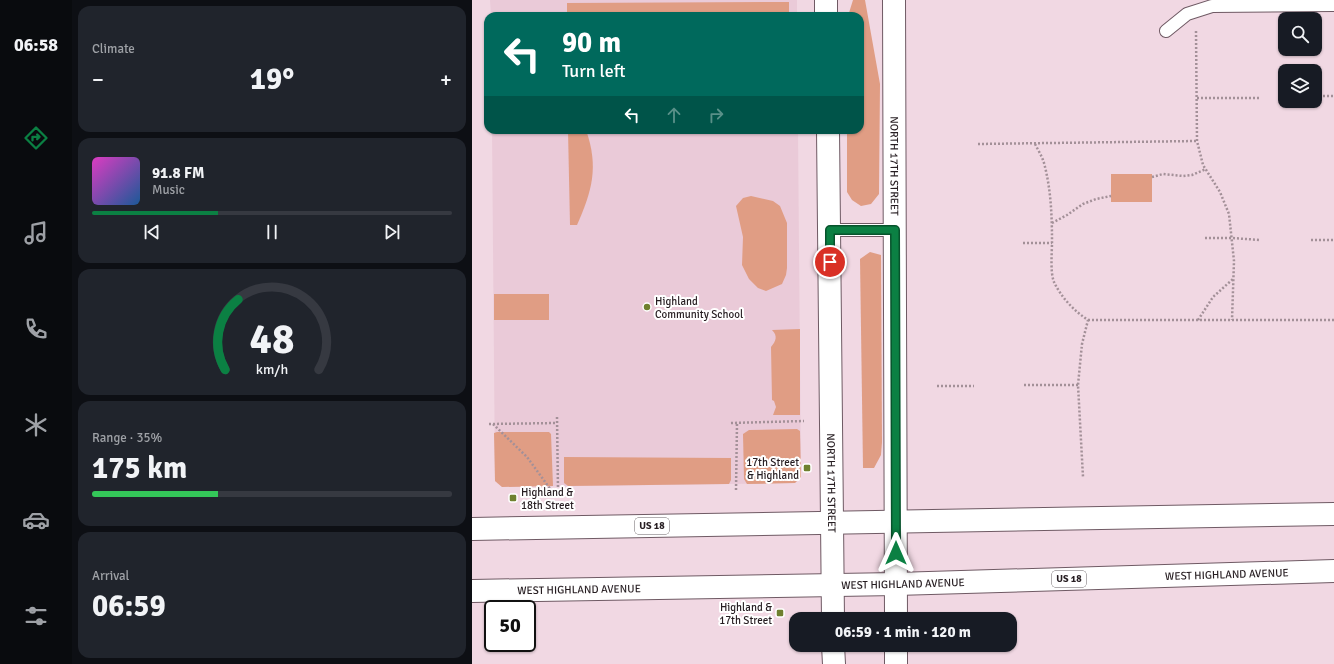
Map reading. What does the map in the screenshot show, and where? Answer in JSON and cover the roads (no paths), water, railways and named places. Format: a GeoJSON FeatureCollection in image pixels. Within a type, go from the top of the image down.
{"type":"FeatureCollection","features":[{"type":"Feature","properties":{"kind":"main road"},"geometry":{"type":"LineString","coordinates":[[826,0],[826,12]]}},
{"type":"Feature","properties":{"kind":"main road","name":"NORTH 17TH STREET"},"geometry":{"type":"LineString","coordinates":[[894,0],[896,612]]}},
{"type":"Feature","properties":{"kind":"main road","name":"NORTH 17TH STREET"},"geometry":{"type":"LineString","coordinates":[[828,134],[833,612]]}},
{"type":"Feature","properties":{"kind":"main road","name":"US 18"},"geometry":{"type":"LineString","coordinates":[[472,529],[1334,514]]}},
{"type":"Feature","properties":{"kind":"main road","name":"WEST HIGHLAND AVENUE"},"geometry":{"type":"LineString","coordinates":[[472,591],[896,584],[1334,571]]}},
{"type":"Feature","properties":{"kind":"main road"},"geometry":{"type":"LineString","coordinates":[[834,652],[834,664]]}},
{"type":"Feature","properties":{"kind":"main road"},"geometry":{"type":"LineString","coordinates":[[896,652],[896,664]]}},
{"type":"Feature","properties":{"kind":"lane"},"geometry":{"type":"LineString","coordinates":[[1166,31],[1187,14],[1212,6],[1334,5]]}},
{"type":"Feature","properties":{"kind":"lane"},"geometry":{"type":"LineString","coordinates":[[830,230],[895,230]]}},
{"type":"Feature","properties":{"kind":"place","name":"Highland Community School"},"geometry":{"type":"Point","coordinates":[647,307]}},
{"type":"Feature","properties":{"kind":"place","name":"17th Street & Highland"},"geometry":{"type":"Point","coordinates":[807,468]}},
{"type":"Feature","properties":{"kind":"place","name":"Highland & 18th Street"},"geometry":{"type":"Point","coordinates":[513,498]}},
{"type":"Feature","properties":{"kind":"place","name":"Highland & 17th Street"},"geometry":{"type":"Point","coordinates":[780,613]}}]}
